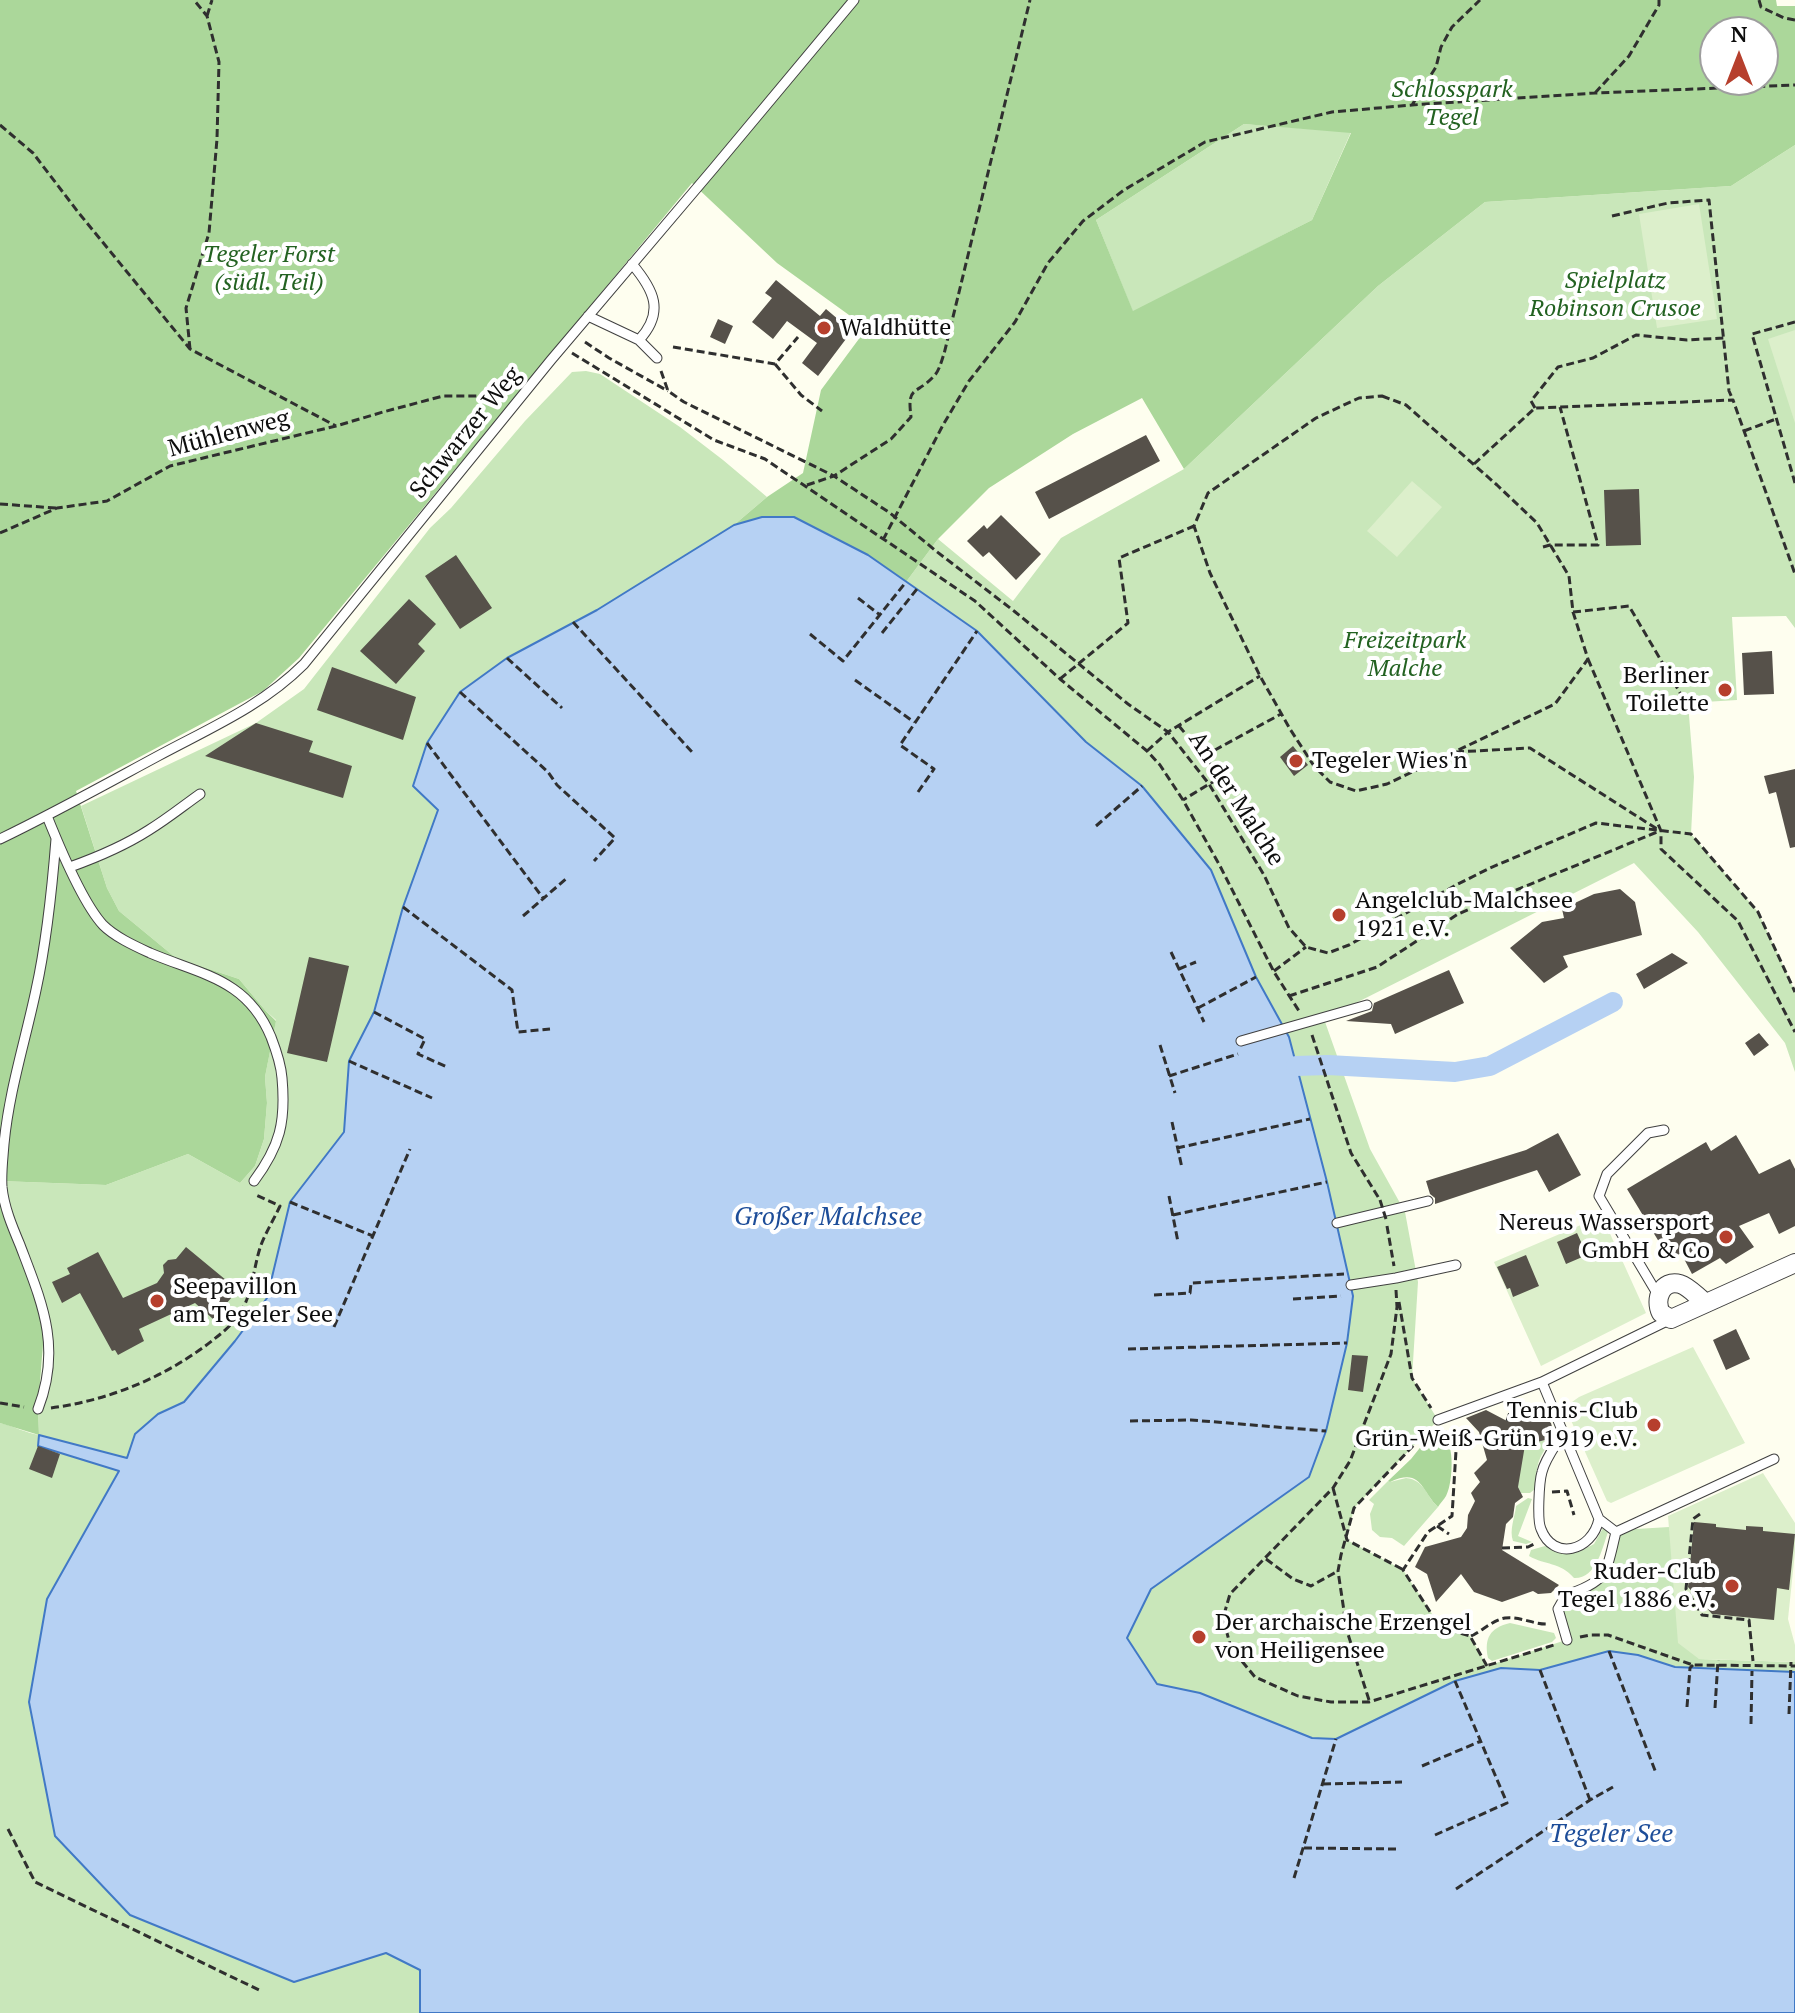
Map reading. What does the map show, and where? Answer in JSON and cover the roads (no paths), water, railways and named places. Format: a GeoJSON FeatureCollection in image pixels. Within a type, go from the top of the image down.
{"type":"FeatureCollection","features":[{"type":"Feature","properties":{"kind":"street"},"geometry":{"type":"LineString","coordinates":[[1706,1303],[1686,1286],[1676,1283],[1665,1287],[1658,1296],[1661,1313],[1671,1319],[1795,1263]]}},
{"type":"Feature","properties":{"kind":"lane","name":"Schwarzer Weg"},"geometry":{"type":"LineString","coordinates":[[0,839],[234,716],[266,698],[288,680],[551,360],[854,0]]}},
{"type":"Feature","properties":{"kind":"lane"},"geometry":{"type":"LineString","coordinates":[[632,264],[654,295],[654,315],[646,333],[639,340]]}},
{"type":"Feature","properties":{"kind":"lane"},"geometry":{"type":"LineString","coordinates":[[588,316],[639,340],[657,358]]}},
{"type":"Feature","properties":{"kind":"lane"},"geometry":{"type":"LineString","coordinates":[[70,867],[103,855],[141,835],[200,794]]}},
{"type":"Feature","properties":{"kind":"lane"},"geometry":{"type":"LineString","coordinates":[[61,799],[78,798]]}},
{"type":"Feature","properties":{"kind":"lane"},"geometry":{"type":"LineString","coordinates":[[47,816],[89,906],[104,926],[142,949],[235,989],[256,1008],[277,1053],[282,1072],[284,1107],[277,1143],[254,1181]]}},
{"type":"Feature","properties":{"kind":"lane"},"geometry":{"type":"LineString","coordinates":[[38,1409],[46,1384],[48,1333],[43,1306],[7,1211],[2,1167],[9,1103],[36,991],[47,928],[56,839]]}},
{"type":"Feature","properties":{"kind":"lane"},"geometry":{"type":"LineString","coordinates":[[1241,1041],[1367,1005]]}},
{"type":"Feature","properties":{"kind":"lane"},"geometry":{"type":"LineString","coordinates":[[1658,1296],[1599,1196],[1607,1174],[1648,1133],[1664,1130]]}},
{"type":"Feature","properties":{"kind":"lane"},"geometry":{"type":"LineString","coordinates":[[1337,1223],[1428,1201]]}},
{"type":"Feature","properties":{"kind":"lane"},"geometry":{"type":"LineString","coordinates":[[1352,1290],[1456,1265]]}},
{"type":"Feature","properties":{"kind":"lane"},"geometry":{"type":"LineString","coordinates":[[1438,1420],[1542,1382],[1671,1319]]}},
{"type":"Feature","properties":{"kind":"lane"},"geometry":{"type":"LineString","coordinates":[[1542,1382],[1599,1519],[1616,1532]]}},
{"type":"Feature","properties":{"kind":"lane"},"geometry":{"type":"LineString","coordinates":[[1563,1433],[1542,1472],[1538,1520],[1541,1532],[1554,1545],[1578,1547],[1591,1539],[1599,1519]]}},
{"type":"Feature","properties":{"kind":"lane"},"geometry":{"type":"LineString","coordinates":[[1616,1532],[1774,1459]]}},
{"type":"Feature","properties":{"kind":"lane"},"geometry":{"type":"LineString","coordinates":[[1567,1640],[1558,1609],[1566,1595],[1589,1587],[1606,1572],[1616,1532]]}},
{"type":"Feature","properties":{"kind":"water","name":"Großer Malchsee"},"geometry":{"type":"Polygon","coordinates":[[[762,517],[794,517],[868,555],[977,631],[1086,742],[1142,786],[1211,870],[1256,977],[1289,1037],[1353,1296],[1347,1343],[1326,1431],[1309,1477],[1151,1589],[1127,1638],[1157,1684],[1200,1693],[1312,1738],[1336,1739],[1455,1681],[1501,1668],[1540,1670],[1609,1651],[1638,1655],[1675,1667],[1795,1672],[1795,2013],[420,2013],[420,1970],[386,1953],[294,1982],[130,1915],[55,1836],[29,1702],[47,1599],[119,1471],[38,1446],[39,1435],[127,1458],[135,1434],[158,1414],[184,1402],[267,1298],[290,1202],[344,1132],[349,1061],[374,1012],[403,907],[438,810],[413,786],[427,743],[460,692],[507,658],[597,610],[734,525],[762,517]]]}},
{"type":"Feature","properties":{"kind":"waterway"},"geometry":{"type":"LineString","coordinates":[[1296,1066],[1455,1072],[1490,1066],[1613,1002]]}},
{"type":"Feature","properties":{"kind":"place","name":"Waldhütte"},"geometry":{"type":"Point","coordinates":[824,328]}},
{"type":"Feature","properties":{"kind":"place","name":"Berliner Toilette"},"geometry":{"type":"Point","coordinates":[1725,690]}},
{"type":"Feature","properties":{"kind":"place","name":"Tegeler Wies'n"},"geometry":{"type":"Point","coordinates":[1296,761]}},
{"type":"Feature","properties":{"kind":"place","name":"Angelclub-Malchsee 1921 e.V."},"geometry":{"type":"Point","coordinates":[1339,915]}},
{"type":"Feature","properties":{"kind":"place","name":"Nereus Wassersport GmbH & Co"},"geometry":{"type":"Point","coordinates":[1726,1237]}},
{"type":"Feature","properties":{"kind":"place","name":"Seepavillon am Tegeler See"},"geometry":{"type":"Point","coordinates":[157,1301]}},
{"type":"Feature","properties":{"kind":"place","name":"Tennis-Club Grün-Weiß-Grün 1919 e.V."},"geometry":{"type":"Point","coordinates":[1654,1425]}},
{"type":"Feature","properties":{"kind":"place","name":"Ruder-Club Tegel 1886 e.V."},"geometry":{"type":"Point","coordinates":[1732,1586]}},
{"type":"Feature","properties":{"kind":"place","name":"Der archaische Erzengel von Heiligensee"},"geometry":{"type":"Point","coordinates":[1199,1637]}},
{"type":"Feature","properties":{"kind":"park label","name":"Schlosspark Tegel"},"geometry":{"type":"Point","coordinates":[1452,104]}},
{"type":"Feature","properties":{"kind":"park label","name":"Tegeler Forst (südl. Teil)"},"geometry":{"type":"Point","coordinates":[269,269]}},
{"type":"Feature","properties":{"kind":"park label","name":"Spielplatz Robinson Crusoe"},"geometry":{"type":"Point","coordinates":[1615,295]}},
{"type":"Feature","properties":{"kind":"park label","name":"Freizeitpark Malche"},"geometry":{"type":"Point","coordinates":[1405,655]}},
{"type":"Feature","properties":{"kind":"water label","name":"Tegeler See"},"geometry":{"type":"Point","coordinates":[1611,1835]}}]}
